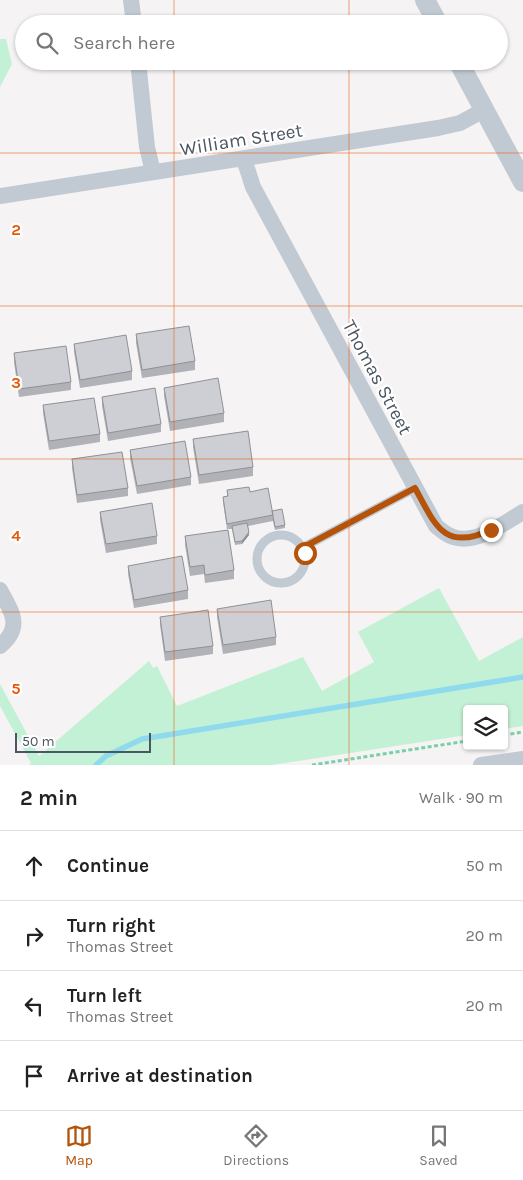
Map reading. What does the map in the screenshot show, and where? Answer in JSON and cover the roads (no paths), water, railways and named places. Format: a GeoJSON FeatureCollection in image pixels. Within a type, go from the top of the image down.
{"type":"FeatureCollection","features":[{"type":"Feature","properties":{"kind":"street"},"geometry":{"type":"LineString","coordinates":[[131,0],[133,15]]}},
{"type":"Feature","properties":{"kind":"street"},"geometry":{"type":"LineString","coordinates":[[425,0],[433,15]]}},
{"type":"Feature","properties":{"kind":"street"},"geometry":{"type":"LineString","coordinates":[[139,70],[147,147],[154,172]]}},
{"type":"Feature","properties":{"kind":"street"},"geometry":{"type":"LineString","coordinates":[[463,70],[523,182]]}},
{"type":"Feature","properties":{"kind":"street","name":"William Street"},"geometry":{"type":"LineString","coordinates":[[0,196],[438,128],[460,123],[484,110]]}},
{"type":"Feature","properties":{"kind":"street","name":"Thomas Street"},"geometry":{"type":"LineString","coordinates":[[244,159],[254,187],[436,526],[454,538],[476,537],[523,512]]}},
{"type":"Feature","properties":{"kind":"street"},"geometry":{"type":"LineString","coordinates":[[0,590],[14,616],[14,626],[11,634],[0,646]]}},
{"type":"Feature","properties":{"kind":"street"},"geometry":{"type":"LineString","coordinates":[[481,765],[514,761]]}},
{"type":"Feature","properties":{"kind":"lane"},"geometry":{"type":"LineString","coordinates":[[302,548],[415,488]]}},
{"type":"Feature","properties":{"kind":"lane"},"geometry":{"type":"LineString","coordinates":[[282,535],[288,536],[299,542],[302,548],[305,553],[304,565],[302,571],[294,579],[288,582],[275,582],[264,576],[260,571],[257,559],[258,553],[260,547],[269,538],[282,535]]}},
{"type":"Feature","properties":{"kind":"waterway"},"geometry":{"type":"LineString","coordinates":[[96,765],[106,756],[142,739],[523,677]]}}]}
